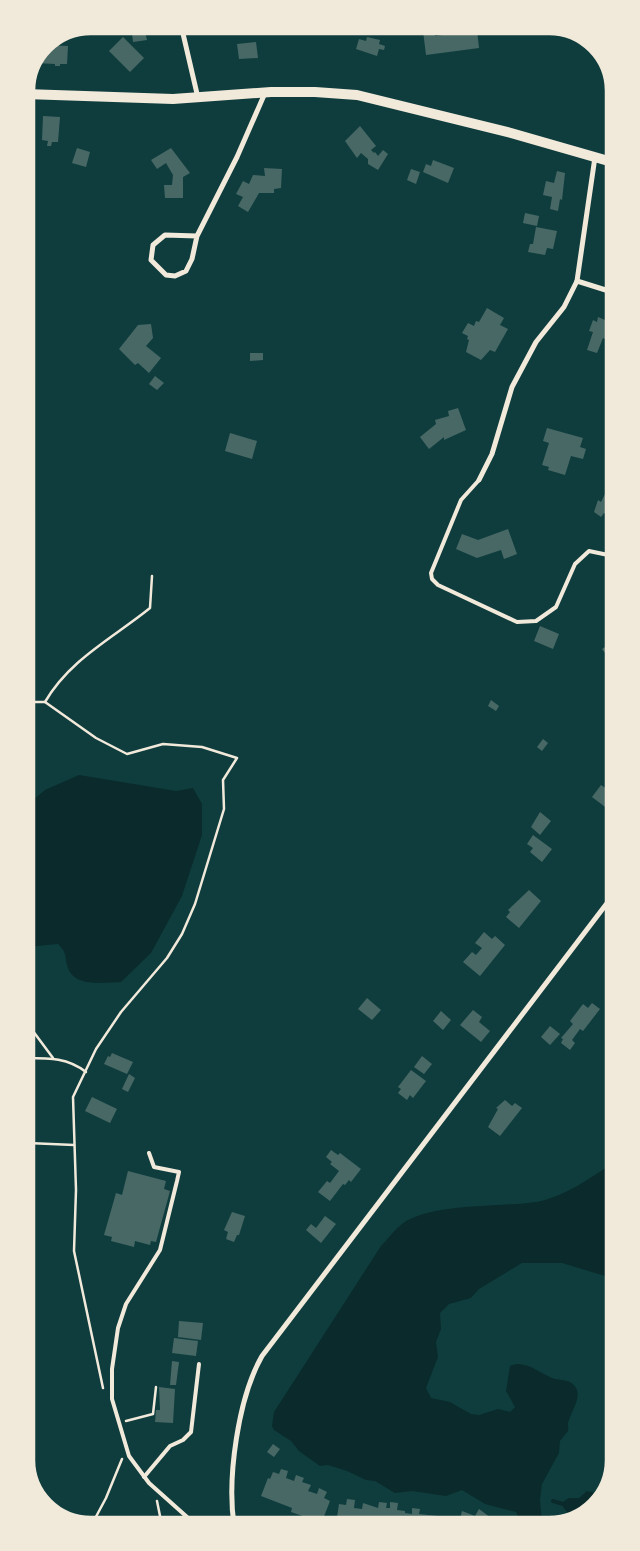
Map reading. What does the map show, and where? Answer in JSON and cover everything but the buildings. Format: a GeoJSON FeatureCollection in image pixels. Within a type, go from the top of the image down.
{"type":"FeatureCollection","features":[{"type":"Feature","properties":{"kind":"main road"},"geometry":{"type":"LineString","coordinates":[[34,94],[173,100],[265,93],[315,92],[358,95],[511,133],[606,160]]}},
{"type":"Feature","properties":{"kind":"street"},"geometry":{"type":"LineString","coordinates":[[183,34],[198,98]]}},
{"type":"Feature","properties":{"kind":"street"},"geometry":{"type":"LineString","coordinates":[[197,236],[165,235],[157,239],[153,245],[151,260],[166,274],[180,275],[186,271],[192,259],[197,236],[237,156],[265,93]]}},
{"type":"Feature","properties":{"kind":"street"},"geometry":{"type":"LineString","coordinates":[[479,480],[492,454],[512,387],[536,342],[564,307],[577,281],[595,156]]}},
{"type":"Feature","properties":{"kind":"street"},"geometry":{"type":"LineString","coordinates":[[577,281],[606,290]]}},
{"type":"Feature","properties":{"kind":"street"},"geometry":{"type":"LineString","coordinates":[[233,1517],[232,1498],[239,1423],[247,1389],[262,1356],[606,904]]}},
{"type":"Feature","properties":{"kind":"lane"},"geometry":{"type":"LineString","coordinates":[[479,480],[461,500],[431,573],[432,579],[438,585],[517,622],[536,621],[556,607],[575,564],[589,552],[606,555]]}},
{"type":"Feature","properties":{"kind":"lane"},"geometry":{"type":"LineString","coordinates":[[149,1153],[154,1166],[179,1172],[160,1250],[126,1304],[118,1328],[112,1369],[112,1399],[129,1456],[161,1494],[187,1517]]}},
{"type":"Feature","properties":{"kind":"lane"},"geometry":{"type":"LineString","coordinates":[[144,1476],[170,1446],[183,1440],[191,1432],[199,1364]]}},
{"type":"Feature","properties":{"kind":"path"},"geometry":{"type":"LineString","coordinates":[[45,702],[56,682],[82,657],[150,608],[152,576]]}},
{"type":"Feature","properties":{"kind":"path"},"geometry":{"type":"LineString","coordinates":[[34,702],[45,702],[96,738],[127,754],[163,744],[202,747],[237,758],[223,780],[224,809],[195,904],[182,934],[167,958],[121,1012],[96,1049],[73,1097],[76,1190],[74,1250],[76,1271],[88,1308],[104,1390],[112,1399]]}},
{"type":"Feature","properties":{"kind":"path"},"geometry":{"type":"LineString","coordinates":[[34,1033],[52,1058]]}},
{"type":"Feature","properties":{"kind":"path"},"geometry":{"type":"LineString","coordinates":[[34,1058],[52,1058],[74,1063],[86,1072]]}},
{"type":"Feature","properties":{"kind":"path"},"geometry":{"type":"LineString","coordinates":[[34,1143],[74,1145]]}},
{"type":"Feature","properties":{"kind":"path"},"geometry":{"type":"LineString","coordinates":[[118,1424],[153,1414],[156,1387]]}},
{"type":"Feature","properties":{"kind":"path"},"geometry":{"type":"LineString","coordinates":[[96,1517],[117,1474],[126,1447]]}},
{"type":"Feature","properties":{"kind":"path"},"geometry":{"type":"LineString","coordinates":[[161,1494],[157,1501],[161,1517]]}},
{"type":"Feature","properties":{"kind":"water"},"geometry":{"type":"Polygon","coordinates":[[[79,775],[176,791],[193,788],[202,804],[202,835],[182,896],[151,953],[121,982],[99,983],[77,979],[68,968],[65,953],[58,944],[34,946],[34,799],[45,790],[79,775]]]}},
{"type":"Feature","properties":{"kind":"water"},"geometry":{"type":"Polygon","coordinates":[[[606,1167],[606,1276],[562,1263],[522,1263],[479,1289],[471,1298],[449,1304],[440,1313],[441,1329],[436,1342],[438,1357],[426,1388],[431,1398],[450,1402],[471,1414],[479,1415],[498,1409],[510,1412],[515,1407],[506,1391],[510,1366],[515,1364],[526,1365],[545,1375],[569,1381],[575,1386],[578,1394],[568,1421],[568,1431],[560,1441],[559,1453],[542,1484],[540,1500],[541,1517],[518,1517],[516,1512],[485,1504],[462,1490],[446,1496],[412,1491],[395,1493],[375,1481],[366,1480],[328,1465],[320,1466],[299,1451],[291,1441],[274,1430],[272,1426],[274,1412],[381,1246],[402,1224],[414,1217],[447,1209],[522,1204],[546,1200],[577,1186],[606,1167]]]}},
{"type":"Feature","properties":{"kind":"water"},"geometry":{"type":"Polygon","coordinates":[[[587,1491],[596,1493],[578,1510],[568,1514],[563,1507],[564,1501],[569,1498],[579,1498],[587,1491]]]}},
{"type":"Feature","properties":{"kind":"waterway"},"geometry":{"type":"LineString","coordinates":[[553,1501],[563,1504]]}}]}
